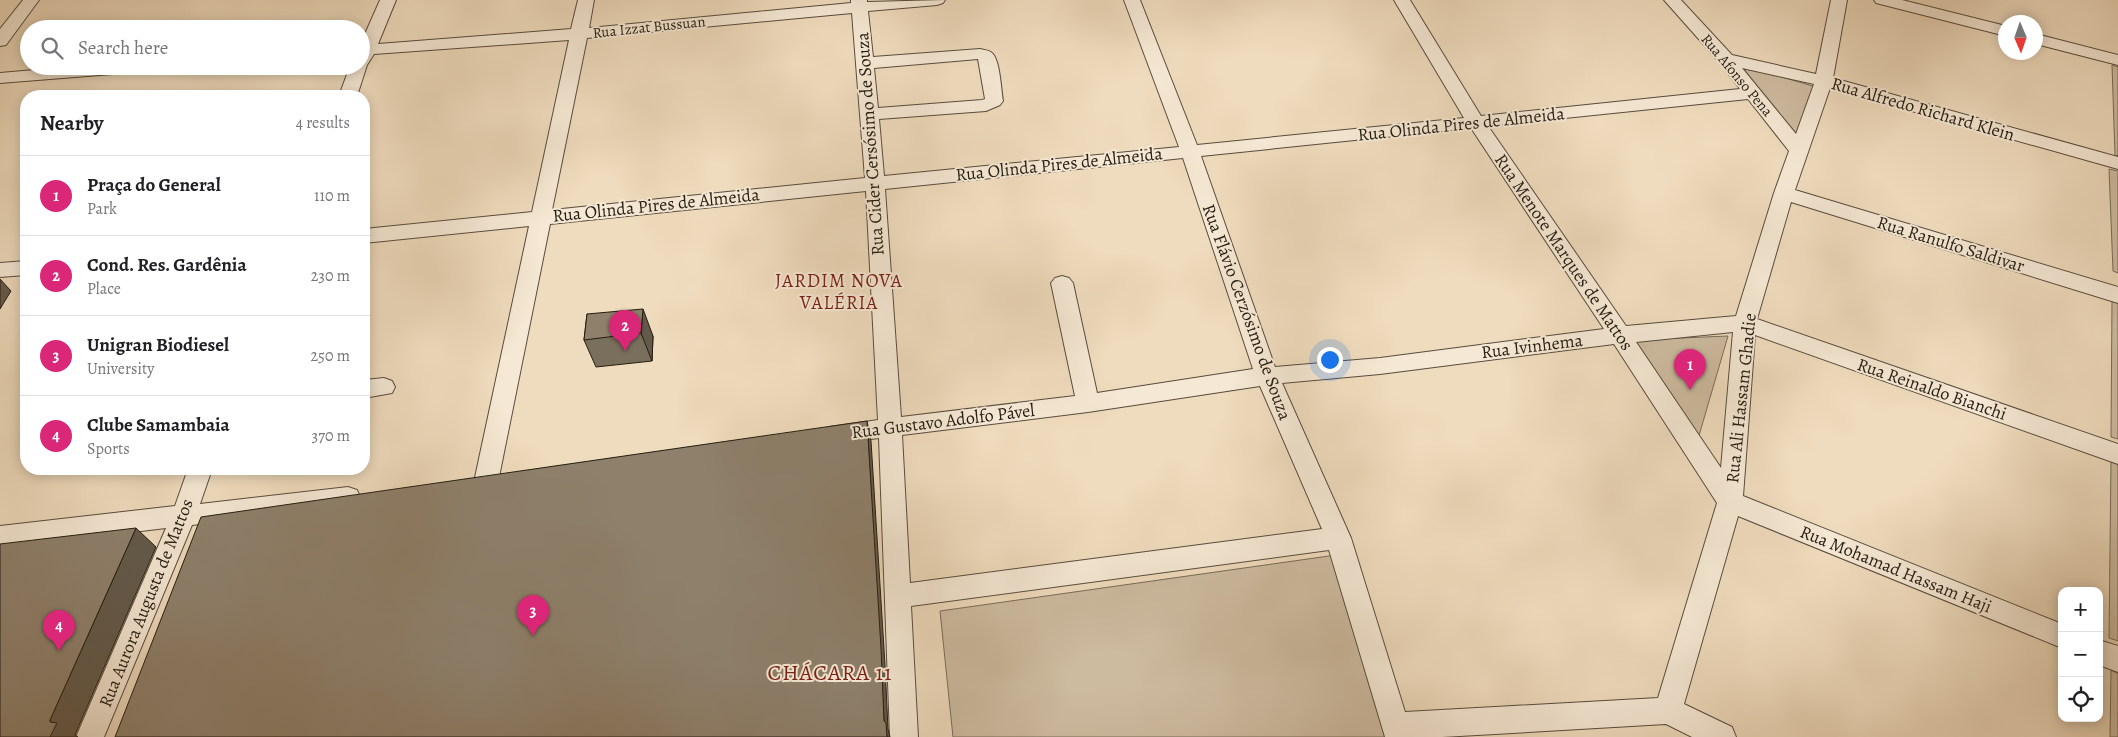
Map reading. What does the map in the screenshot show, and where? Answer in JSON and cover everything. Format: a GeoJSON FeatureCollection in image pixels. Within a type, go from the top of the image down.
{"type":"FeatureCollection","features":[{"type":"Feature","properties":{"kind":"street"},"geometry":{"type":"LineString","coordinates":[[0,41],[32,0]]}},
{"type":"Feature","properties":{"kind":"street"},"geometry":{"type":"LineString","coordinates":[[370,39],[388,0]]}},
{"type":"Feature","properties":{"kind":"street"},"geometry":{"type":"LineString","coordinates":[[486,481],[586,0]]}},
{"type":"Feature","properties":{"kind":"street","name":"Rua Izzat Bussuan"},"geometry":{"type":"LineString","coordinates":[[370,53],[578,34],[859,3],[937,0]]}},
{"type":"Feature","properties":{"kind":"street","name":"Rua Flávio Cerzósimo de Souza"},"geometry":{"type":"LineString","coordinates":[[1132,0],[1190,152],[1267,376],[1338,538],[1398,732]]}},
{"type":"Feature","properties":{"kind":"street","name":"Rua Menote Marques de Mattos"},"geometry":{"type":"LineString","coordinates":[[1402,0],[1476,122],[1730,502]]}},
{"type":"Feature","properties":{"kind":"street","name":"Rua Afonso Pena"},"geometry":{"type":"LineString","coordinates":[[1672,0],[1726,59],[1800,152]]}},
{"type":"Feature","properties":{"kind":"street","name":"Rua Ali Hassam Ghadie"},"geometry":{"type":"LineString","coordinates":[[1668,711],[1730,502],[1745,323],[1784,193],[1824,81],[1839,0]]}},
{"type":"Feature","properties":{"kind":"street"},"geometry":{"type":"LineString","coordinates":[[1882,0],[1998,29]]}},
{"type":"Feature","properties":{"kind":"street","name":"Rua Cider Cersósimo de Souza"},"geometry":{"type":"LineString","coordinates":[[859,3],[875,182],[890,427],[904,737]]}},
{"type":"Feature","properties":{"kind":"street"},"geometry":{"type":"LineString","coordinates":[[2043,41],[2118,60]]}},
{"type":"Feature","properties":{"kind":"street"},"geometry":{"type":"LineString","coordinates":[[865,63],[980,54],[988,60],[994,101],[986,105],[869,114]]}},
{"type":"Feature","properties":{"kind":"street","name":"Rua Alfredo Richard Klein"},"geometry":{"type":"LineString","coordinates":[[1726,59],[1824,81],[2118,163]]}},
{"type":"Feature","properties":{"kind":"street"},"geometry":{"type":"LineString","coordinates":[[0,78],[38,75]]}},
{"type":"Feature","properties":{"kind":"street"},"geometry":{"type":"LineString","coordinates":[[350,90],[356,75]]}},
{"type":"Feature","properties":{"kind":"street","name":"Rua Olinda Pires de Almeida"},"geometry":{"type":"LineString","coordinates":[[370,235],[1753,93]]}},
{"type":"Feature","properties":{"kind":"street","name":"Rua Ranulfo Saldivar"},"geometry":{"type":"LineString","coordinates":[[1784,193],[2118,295]]}},
{"type":"Feature","properties":{"kind":"street"},"geometry":{"type":"LineString","coordinates":[[0,270],[20,268]]}},
{"type":"Feature","properties":{"kind":"street"},"geometry":{"type":"LineString","coordinates":[[1062,283],[1088,403]]}},
{"type":"Feature","properties":{"kind":"street","name":"Rua Ivinhema"},"geometry":{"type":"LineString","coordinates":[[1380,366],[1620,335],[1745,323]]}},
{"type":"Feature","properties":{"kind":"street","name":"Rua Reinaldo Bianchi"},"geometry":{"type":"LineString","coordinates":[[1745,323],[2118,454]]}},
{"type":"Feature","properties":{"kind":"street","name":"Rua Gustavo Adolfo Pável"},"geometry":{"type":"LineString","coordinates":[[821,436],[1088,403],[1267,376],[1380,366]]}},
{"type":"Feature","properties":{"kind":"street","name":"Rua Aurora Augusta de Mattos"},"geometry":{"type":"LineString","coordinates":[[90,737],[184,515],[198,475]]}},
{"type":"Feature","properties":{"kind":"street"},"geometry":{"type":"LineString","coordinates":[[0,537],[369,494]]}},
{"type":"Feature","properties":{"kind":"street","name":"Rua Mohamad Hassam Haji"},"geometry":{"type":"LineString","coordinates":[[1730,502],[2058,634]]}},
{"type":"Feature","properties":{"kind":"street"},"geometry":{"type":"LineString","coordinates":[[897,596],[1338,538]]}},
{"type":"Feature","properties":{"kind":"street"},"geometry":{"type":"LineString","coordinates":[[2103,653],[2118,659]]}},
{"type":"Feature","properties":{"kind":"street"},"geometry":{"type":"LineString","coordinates":[[1398,732],[1668,711],[1722,737]]}},
{"type":"Feature","properties":{"kind":"shaded area"},"geometry":{"type":"Polygon","coordinates":[[[1738,64],[1816,87],[1800,143],[1738,64]]]}},
{"type":"Feature","properties":{"kind":"shaded area"},"geometry":{"type":"Polygon","coordinates":[[[2112,65],[2118,67],[2118,156],[2115,155],[2112,65]]]}},
{"type":"Feature","properties":{"kind":"shaded area"},"geometry":{"type":"Polygon","coordinates":[[[2109,169],[2118,171],[2118,273],[2113,271],[2109,169]]]}},
{"type":"Feature","properties":{"kind":"shaded area"},"geometry":{"type":"Polygon","coordinates":[[[2112,298],[2118,300],[2118,439],[2111,437],[2112,298]]]}},
{"type":"Feature","properties":{"kind":"shaded area"},"geometry":{"type":"Polygon","coordinates":[[[1728,336],[1698,439],[1635,340],[1728,336]]]}},
{"type":"Feature","properties":{"kind":"shaded area"},"geometry":{"type":"Polygon","coordinates":[[[2111,460],[2118,462],[2118,641],[2109,638],[2111,460]]]}},
{"type":"Feature","properties":{"kind":"shaded area"},"geometry":{"type":"Polygon","coordinates":[[[1336,555],[1405,737],[953,737],[940,611],[1336,555]]]}},
{"type":"Feature","properties":{"kind":"shaded area"},"geometry":{"type":"Polygon","coordinates":[[[2111,670],[2118,674],[2118,737],[2110,737],[2111,670]]]}},
{"type":"Feature","properties":{"kind":"building"},"geometry":{"type":"Polygon","coordinates":[[[643,309],[641,333],[584,340],[587,314],[643,309]]]}},
{"type":"Feature","properties":{"kind":"building"},"geometry":{"type":"Polygon","coordinates":[[[867,421],[884,721],[886,723],[887,737],[115,737],[201,517],[867,421]]]}},
{"type":"Feature","properties":{"kind":"building"},"geometry":{"type":"Polygon","coordinates":[[[136,528],[50,720],[50,722],[57,723],[50,737],[0,737],[0,544],[136,528]]]}},
{"type":"Feature","properties":{"kind":"place","name":"Cond. Res. Gardênia"},"geometry":{"type":"Point","coordinates":[625,351]}},
{"type":"Feature","properties":{"kind":"place","name":"Praça do General"},"geometry":{"type":"Point","coordinates":[1690,390]}},
{"type":"Feature","properties":{"kind":"place","name":"Unigran Biodiesel"},"geometry":{"type":"Point","coordinates":[533,636]}},
{"type":"Feature","properties":{"kind":"place","name":"Clube Samambaia"},"geometry":{"type":"Point","coordinates":[59,651]}},
{"type":"Feature","properties":{"kind":"district","name":"JARDIM NOVA VALÉRIA"},"geometry":{"type":"Point","coordinates":[839,291]}},
{"type":"Feature","properties":{"kind":"district","name":"CHÁCARA 11"},"geometry":{"type":"Point","coordinates":[830,672]}}]}
